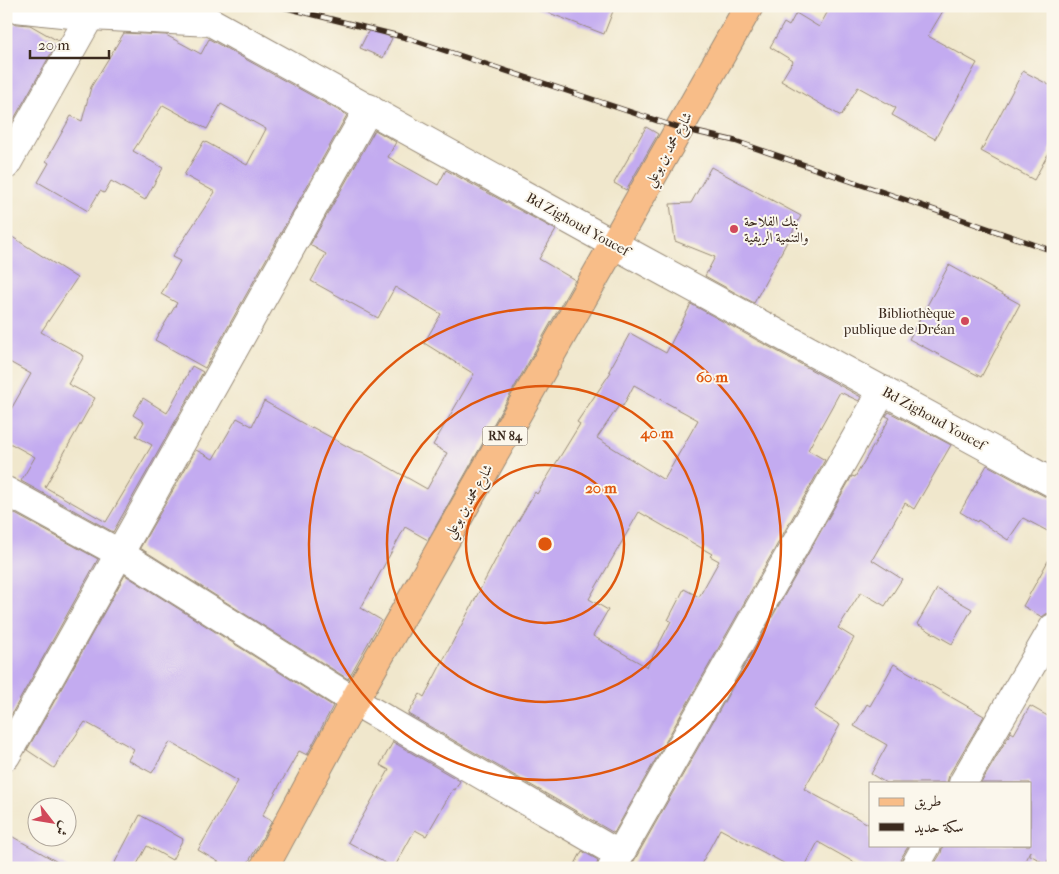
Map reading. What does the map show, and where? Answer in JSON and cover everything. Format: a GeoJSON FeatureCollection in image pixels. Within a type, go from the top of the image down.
{"type":"FeatureCollection","features":[{"type":"Feature","properties":{"kind":"main road","name":"شارع محمد بن بوعلي"},"geometry":{"type":"LineString","coordinates":[[264,868],[354,701],[749,6]]}},
{"type":"Feature","properties":{"kind":"street","name":"Bd Zighoud Youcef"},"geometry":{"type":"LineString","coordinates":[[6,7],[90,16],[211,22],[1053,483]]}},
{"type":"Feature","properties":{"kind":"street"},"geometry":{"type":"LineString","coordinates":[[6,165],[90,16]]}},
{"type":"Feature","properties":{"kind":"street"},"geometry":{"type":"LineString","coordinates":[[6,756],[369,108]]}},
{"type":"Feature","properties":{"kind":"street"},"geometry":{"type":"LineString","coordinates":[[6,491],[120,553],[354,701],[616,861],[883,390]]}},
{"type":"Feature","properties":{"kind":"street"},"geometry":{"type":"LineString","coordinates":[[964,782],[1053,628]]}},
{"type":"Feature","properties":{"kind":"street"},"geometry":{"type":"LineString","coordinates":[[914,868],[926,846]]}},
{"type":"Feature","properties":{"kind":"building"},"geometry":{"type":"Polygon","coordinates":[[[536,6],[615,6],[604,34],[536,8],[536,6]]]}},
{"type":"Feature","properties":{"kind":"building"},"geometry":{"type":"Polygon","coordinates":[[[831,6],[946,6],[928,36],[977,63],[935,139],[892,115],[896,108],[858,87],[841,116],[781,81],[793,61],[770,47],[784,23],[789,26],[796,13],[819,27],[831,6]]]}},
{"type":"Feature","properties":{"kind":"building"},"geometry":{"type":"Polygon","coordinates":[[[6,23],[30,25],[58,41],[6,133],[6,23]]]}},
{"type":"Feature","properties":{"kind":"building"},"geometry":{"type":"Polygon","coordinates":[[[370,28],[392,38],[383,58],[360,48],[370,28]]]}},
{"type":"Feature","properties":{"kind":"building"},"geometry":{"type":"Polygon","coordinates":[[[124,33],[166,35],[201,54],[209,39],[347,115],[205,368],[155,340],[177,303],[161,294],[180,261],[172,257],[215,192],[184,175],[204,141],[247,165],[266,129],[221,104],[207,129],[163,105],[133,151],[163,168],[145,200],[111,181],[104,193],[100,191],[88,211],[38,182],[49,163],[46,161],[71,116],[82,121],[91,87],[124,33]]]}},
{"type":"Feature","properties":{"kind":"building"},"geometry":{"type":"Polygon","coordinates":[[[1023,71],[1053,87],[1053,145],[1034,180],[981,151],[1023,71]]]}},
{"type":"Feature","properties":{"kind":"building"},"geometry":{"type":"Polygon","coordinates":[[[646,127],[658,134],[626,190],[614,183],[646,127]]]}},
{"type":"Feature","properties":{"kind":"building"},"geometry":{"type":"Polygon","coordinates":[[[375,130],[396,142],[388,157],[438,185],[446,170],[556,230],[539,259],[575,280],[428,540],[405,527],[361,608],[381,620],[348,679],[140,548],[196,450],[213,459],[237,418],[252,426],[264,401],[311,428],[354,450],[362,452],[427,489],[447,453],[433,445],[474,374],[424,343],[441,314],[395,287],[378,318],[311,281],[326,254],[310,245],[375,130]]]}},
{"type":"Feature","properties":{"kind":"building","name":"بنك الفلاحة والتنمية الريفية"},"geometry":{"type":"Polygon","coordinates":[[[711,167],[801,216],[754,303],[705,276],[715,257],[675,241],[670,204],[691,203],[711,167]]]}},
{"type":"Feature","properties":{"kind":"building"},"geometry":{"type":"Polygon","coordinates":[[[6,233],[77,278],[41,332],[84,356],[68,384],[95,398],[45,487],[106,522],[152,445],[136,436],[144,422],[133,415],[143,398],[167,413],[192,366],[203,372],[113,532],[21,481],[35,457],[6,441],[6,418],[31,374],[6,360],[6,233]]]}},
{"type":"Feature","properties":{"kind":"building","name":"Bibliothèque publique de Dréan"},"geometry":{"type":"Polygon","coordinates":[[[949,265],[1020,304],[981,377],[909,339],[949,265]]]}},
{"type":"Feature","properties":{"kind":"building"},"geometry":{"type":"Polygon","coordinates":[[[691,304],[861,397],[859,401],[840,392],[808,450],[825,460],[614,833],[408,714],[420,694],[424,697],[509,534],[535,492],[537,494],[580,424],[577,422],[611,372],[609,371],[630,333],[666,353],[691,304]],[[634,385],[623,406],[620,404],[597,438],[664,480],[698,420],[634,385]],[[639,512],[589,599],[608,610],[593,636],[647,667],[671,621],[668,620],[684,589],[699,597],[719,561],[710,556],[712,554],[639,512]]]}},
{"type":"Feature","properties":{"kind":"building"},"geometry":{"type":"Polygon","coordinates":[[[889,412],[951,445],[914,509],[905,503],[872,560],[902,579],[885,606],[861,592],[838,628],[854,638],[814,709],[840,725],[804,789],[869,824],[869,846],[908,846],[900,860],[898,868],[864,868],[818,842],[804,868],[793,868],[720,829],[699,868],[630,868],[852,476],[855,477],[890,418],[886,416],[889,412]]]}},
{"type":"Feature","properties":{"kind":"building"},"geometry":{"type":"Polygon","coordinates":[[[987,465],[1053,499],[1053,534],[1023,518],[1008,540],[978,520],[977,522],[960,512],[987,465]]]}},
{"type":"Feature","properties":{"kind":"building"},"geometry":{"type":"Polygon","coordinates":[[[6,509],[98,559],[6,724],[6,509]]]}},
{"type":"Feature","properties":{"kind":"building"},"geometry":{"type":"Polygon","coordinates":[[[1053,552],[1053,612],[1042,617],[1023,606],[1053,552]]]}},
{"type":"Feature","properties":{"kind":"building"},"geometry":{"type":"Polygon","coordinates":[[[125,575],[333,706],[307,755],[299,751],[262,816],[272,821],[245,868],[229,868],[198,850],[238,781],[170,742],[152,773],[128,760],[134,749],[85,722],[54,768],[27,750],[125,575]]]}},
{"type":"Feature","properties":{"kind":"building"},"geometry":{"type":"Polygon","coordinates":[[[937,589],[972,609],[952,644],[917,624],[937,589]]]}},
{"type":"Feature","properties":{"kind":"building"},"geometry":{"type":"Polygon","coordinates":[[[894,664],[984,716],[949,775],[947,782],[884,782],[871,774],[887,745],[854,726],[867,704],[870,706],[894,664]]]}},
{"type":"Feature","properties":{"kind":"building"},"geometry":{"type":"Polygon","coordinates":[[[1030,706],[1053,719],[1053,852],[1046,864],[1030,855],[1030,851],[1021,868],[932,868],[941,853],[943,846],[1032,846],[1032,782],[982,782],[1011,732],[1014,734],[1030,706]]]}},
{"type":"Feature","properties":{"kind":"building"},"geometry":{"type":"Polygon","coordinates":[[[393,742],[460,781],[455,790],[453,789],[426,836],[415,830],[394,868],[348,842],[389,770],[380,765],[393,742]]]}},
{"type":"Feature","properties":{"kind":"building"},"geometry":{"type":"Polygon","coordinates":[[[140,815],[183,839],[172,860],[147,846],[135,868],[112,868],[140,815]]]}},
{"type":"Feature","properties":{"kind":"building"},"geometry":{"type":"Polygon","coordinates":[[[6,833],[68,868],[6,868],[6,833]]]}},
{"type":"Feature","properties":{"kind":"building"},"geometry":{"type":"Polygon","coordinates":[[[582,851],[598,860],[596,868],[573,868],[582,851]]]}},
{"type":"Feature","properties":{"kind":"railway"},"geometry":{"type":"LineString","coordinates":[[279,6],[407,38],[679,128],[735,141],[1053,251]]}},
{"type":"Feature","properties":{"kind":"place","name":"بنك الفلاحة والتنمية الريفية"},"geometry":{"type":"Point","coordinates":[734,229]}},
{"type":"Feature","properties":{"kind":"place","name":"Bibliothèque publique de Dréan"},"geometry":{"type":"Point","coordinates":[965,321]}}]}
